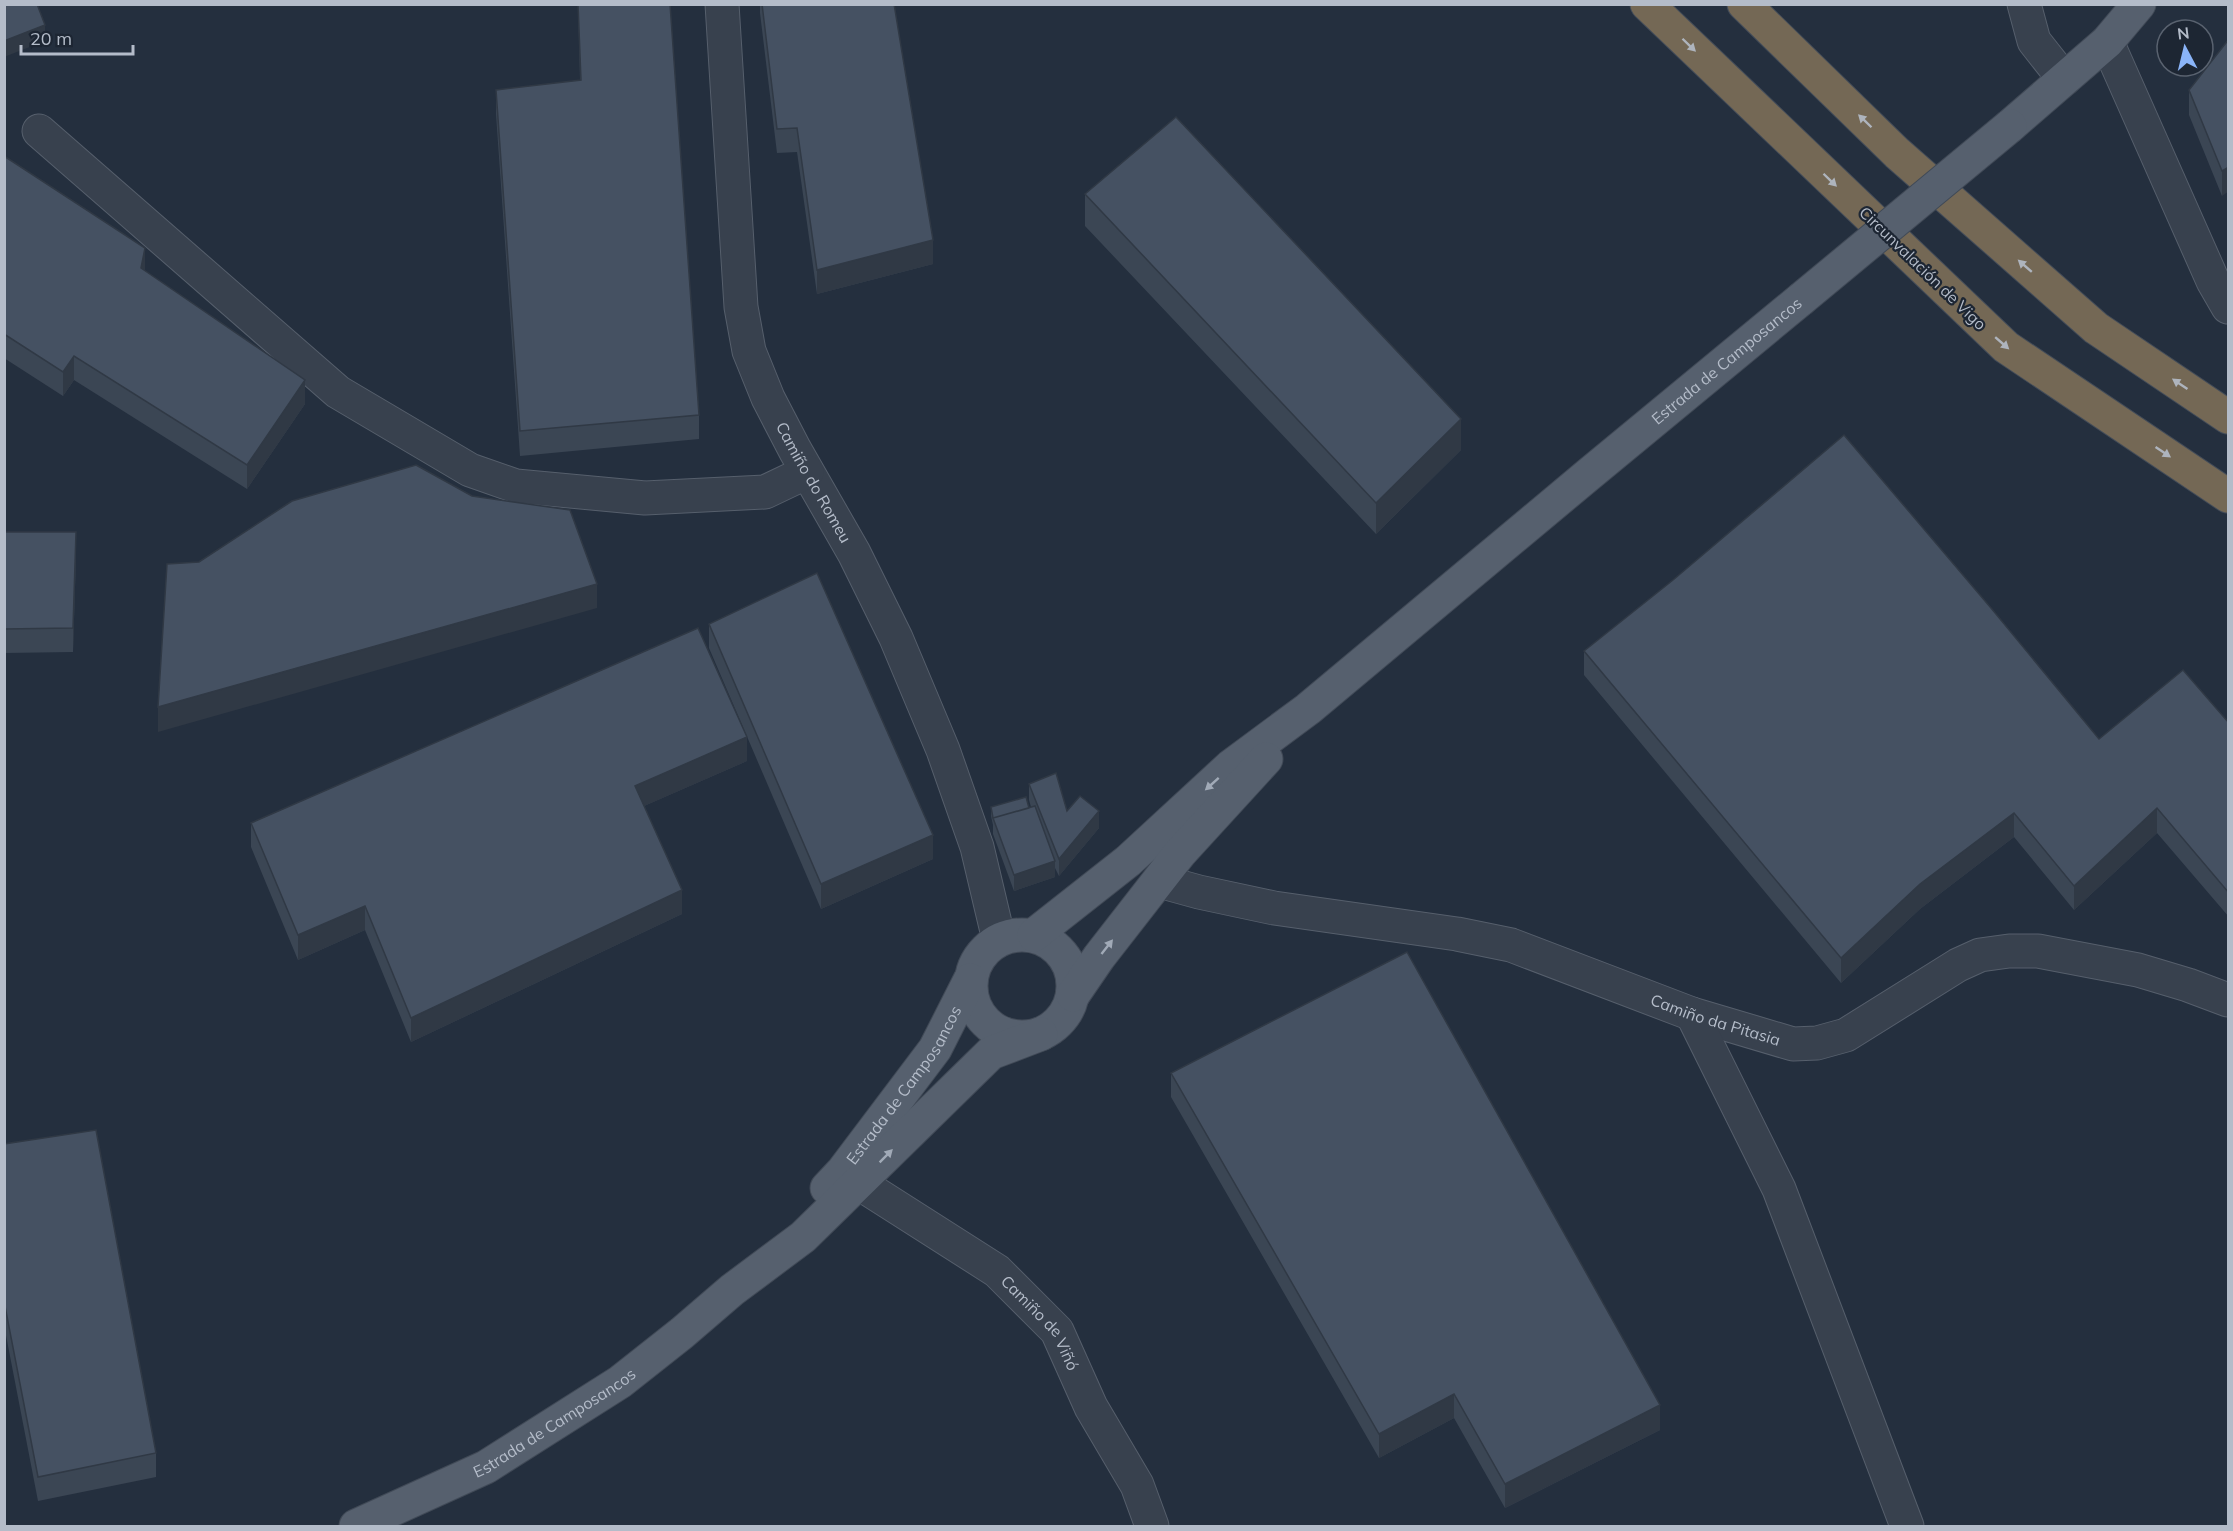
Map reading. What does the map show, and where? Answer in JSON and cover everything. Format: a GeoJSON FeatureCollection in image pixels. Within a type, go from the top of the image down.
{"type":"FeatureCollection","features":[{"type":"Feature","properties":{"kind":"highway","name":"Circunvalación de Vigo"},"geometry":{"type":"LineString","coordinates":[[1647,4],[2006,347],[2229,496]]}},
{"type":"Feature","properties":{"kind":"highway"},"geometry":{"type":"LineString","coordinates":[[1744,4],[1898,153],[2096,328],[2229,417]]}},
{"type":"Feature","properties":{"kind":"main road","name":"Estrada de Camposancos"},"geometry":{"type":"LineString","coordinates":[[1034,935],[1128,861],[1231,766],[1308,710],[2010,126],[2107,42],[2139,4]]}},
{"type":"Feature","properties":{"kind":"main road","name":"Estrada de Camposancos"},"geometry":{"type":"LineString","coordinates":[[356,1527],[486,1467],[620,1382],[732,1290],[803,1237],[991,1053],[1041,1034],[1056,1025],[1067,1011],[1073,995],[1100,957],[1173,885],[1180,853],[1253,775],[1308,710]]}},
{"type":"Feature","properties":{"kind":"main road"},"geometry":{"type":"LineString","coordinates":[[999,940],[1016,934],[1034,935],[1048,941],[1061,951],[1069,964],[1074,979],[1073,995]]}},
{"type":"Feature","properties":{"kind":"main road","name":"Estrada de Camposancos"},"geometry":{"type":"LineString","coordinates":[[732,1290],[843,1171],[935,1049],[970,980],[975,963],[985,950],[999,940]]}},
{"type":"Feature","properties":{"kind":"main road","name":"Estrada de Camposancos"},"geometry":{"type":"LineString","coordinates":[[970,980],[971,998],[978,1014],[990,1027],[1006,1035],[1024,1038],[1041,1034]]}},
{"type":"Feature","properties":{"kind":"street","name":"Camiño do Romeu"},"geometry":{"type":"LineString","coordinates":[[722,4],[741,307],[749,351],[768,398],[854,553],[896,638],[943,750],[977,847],[999,940]]}},
{"type":"Feature","properties":{"kind":"street"},"geometry":{"type":"LineString","coordinates":[[2024,4],[2034,41],[2064,80]]}},
{"type":"Feature","properties":{"kind":"street"},"geometry":{"type":"LineString","coordinates":[[2107,42],[2213,281],[2229,307]]}},
{"type":"Feature","properties":{"kind":"street"},"geometry":{"type":"LineString","coordinates":[[39,131],[338,392],[470,470],[516,486],[645,498],[765,492],[807,471]]}},
{"type":"Feature","properties":{"kind":"street","name":"Camiño da Pitasia"},"geometry":{"type":"LineString","coordinates":[[1173,885],[1274,908],[1457,934],[1511,945],[1692,1014],[1793,1044],[1817,1043],[1846,1035],[1958,965],[1980,955],[2009,951],[2038,951],[2138,970],[2229,1000]]}},
{"type":"Feature","properties":{"kind":"street"},"geometry":{"type":"LineString","coordinates":[[1692,1014],[1779,1189],[1907,1527]]}},
{"type":"Feature","properties":{"kind":"street","name":"Camiño de Viñó"},"geometry":{"type":"LineString","coordinates":[[859,1183],[997,1272],[1057,1331],[1092,1407],[1137,1485],[1152,1527]]}},
{"type":"Feature","properties":{"kind":"building"},"geometry":{"type":"Polygon","coordinates":[[[4,4],[37,4],[45,25],[4,41],[4,4]]]}},
{"type":"Feature","properties":{"kind":"building"},"geometry":{"type":"Polygon","coordinates":[[[578,4],[670,4],[699,415],[520,431],[496,90],[581,80],[578,4]]]}},
{"type":"Feature","properties":{"kind":"building"},"geometry":{"type":"Polygon","coordinates":[[[762,4],[894,4],[933,240],[817,270],[797,128],[777,129],[762,4]]]}},
{"type":"Feature","properties":{"kind":"building"},"geometry":{"type":"Polygon","coordinates":[[[2229,39],[2229,167],[2222,171],[2189,90],[2198,78],[2215,78],[2215,57],[2229,39]]]}},
{"type":"Feature","properties":{"kind":"building"},"geometry":{"type":"Polygon","coordinates":[[[1176,117],[1461,419],[1376,503],[1085,194],[1176,117]]]}},
{"type":"Feature","properties":{"kind":"building"},"geometry":{"type":"Polygon","coordinates":[[[4,156],[145,248],[141,268],[305,380],[247,465],[74,356],[63,372],[4,334],[4,156]]]}},
{"type":"Feature","properties":{"kind":"building"},"geometry":{"type":"Polygon","coordinates":[[[1844,435],[2099,739],[2183,670],[2229,723],[2229,893],[2157,808],[2074,886],[2014,813],[1920,884],[1841,958],[1584,651],[1673,580],[1844,435]]]}},
{"type":"Feature","properties":{"kind":"building"},"geometry":{"type":"Polygon","coordinates":[[[416,465],[472,496],[570,510],[597,584],[158,707],[167,564],[199,562],[292,501],[416,465]]]}},
{"type":"Feature","properties":{"kind":"building"},"geometry":{"type":"Polygon","coordinates":[[[4,532],[76,532],[73,628],[4,629],[4,532]]]}},
{"type":"Feature","properties":{"kind":"building"},"geometry":{"type":"Polygon","coordinates":[[[817,573],[933,835],[821,884],[709,624],[817,573]]]}},
{"type":"Feature","properties":{"kind":"building"},"geometry":{"type":"Polygon","coordinates":[[[698,628],[747,737],[635,786],[682,890],[411,1018],[365,906],[298,935],[251,823],[698,628]]]}},
{"type":"Feature","properties":{"kind":"building"},"geometry":{"type":"Polygon","coordinates":[[[1056,773],[1067,811],[1080,796],[1099,811],[1059,859],[1029,784],[1056,773]]]}},
{"type":"Feature","properties":{"kind":"building"},"geometry":{"type":"Polygon","coordinates":[[[1026,797],[1029,808],[993,818],[991,807],[1026,797]]]}},
{"type":"Feature","properties":{"kind":"building"},"geometry":{"type":"Polygon","coordinates":[[[1035,806],[1055,861],[1014,875],[993,818],[1035,806]]]}},
{"type":"Feature","properties":{"kind":"building"},"geometry":{"type":"Polygon","coordinates":[[[1407,952],[1660,1405],[1505,1484],[1454,1394],[1379,1434],[1171,1073],[1407,952]]]}},
{"type":"Feature","properties":{"kind":"building"},"geometry":{"type":"Polygon","coordinates":[[[96,1130],[156,1453],[38,1477],[4,1301],[4,1144],[96,1130]]]}}]}
